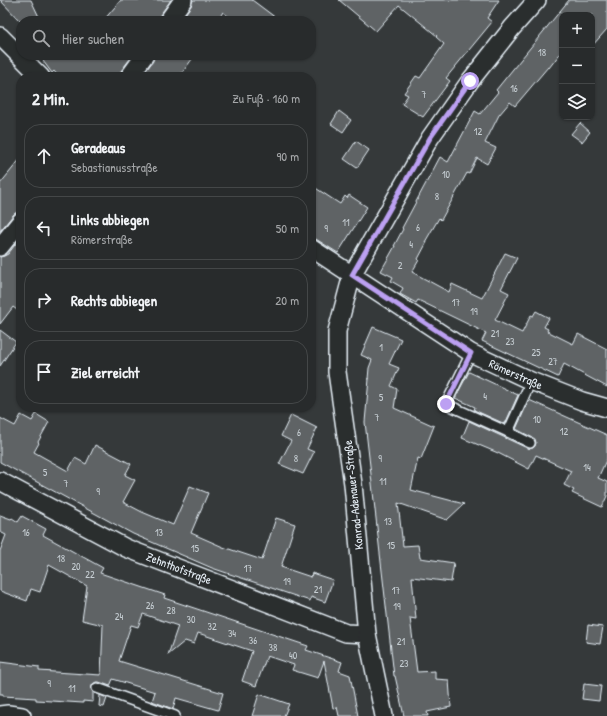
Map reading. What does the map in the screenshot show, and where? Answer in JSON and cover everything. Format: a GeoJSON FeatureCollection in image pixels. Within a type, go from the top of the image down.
{"type":"FeatureCollection","features":[{"type":"Feature","properties":{"kind":"street"},"geometry":{"type":"LineString","coordinates":[[172,16],[183,0]]}},
{"type":"Feature","properties":{"kind":"street","name":"Konrad-Adenauer-Straße"},"geometry":{"type":"LineString","coordinates":[[384,716],[367,634],[353,484],[337,372],[337,331],[352,275],[430,138],[470,81],[512,28],[537,0]]}},
{"type":"Feature","properties":{"kind":"street"},"geometry":{"type":"LineString","coordinates":[[0,36],[16,52]]}},
{"type":"Feature","properties":{"kind":"street"},"geometry":{"type":"LineString","coordinates":[[24,60],[36,72]]}},
{"type":"Feature","properties":{"kind":"street"},"geometry":{"type":"LineString","coordinates":[[133,72],[141,60]]}},
{"type":"Feature","properties":{"kind":"street"},"geometry":{"type":"LineString","coordinates":[[0,247],[16,227]]}},
{"type":"Feature","properties":{"kind":"street","name":"Römerstraße"},"geometry":{"type":"LineString","coordinates":[[316,251],[471,353],[531,381],[582,401],[607,408]]}},
{"type":"Feature","properties":{"kind":"street","name":"Zehnthofstraße"},"geometry":{"type":"LineString","coordinates":[[0,480],[126,548],[346,632],[367,634]]}},
{"type":"Feature","properties":{"kind":"street"},"geometry":{"type":"LineString","coordinates":[[0,715],[8,714],[22,716]]}},
{"type":"Feature","properties":{"kind":"lane"},"geometry":{"type":"LineString","coordinates":[[471,353],[446,404],[530,443]]}},
{"type":"Feature","properties":{"kind":"lane"},"geometry":{"type":"LineString","coordinates":[[508,432],[531,381]]}},
{"type":"Feature","properties":{"kind":"lane"},"geometry":{"type":"LineString","coordinates":[[97,688],[175,716]]}},
{"type":"Feature","properties":{"kind":"building"},"geometry":{"type":"Polygon","coordinates":[[[0,0],[31,0],[39,16],[16,17],[0,0]]]}},
{"type":"Feature","properties":{"kind":"building"},"geometry":{"type":"Polygon","coordinates":[[[121,0],[171,0],[160,16],[107,16],[121,0]]]}},
{"type":"Feature","properties":{"kind":"building"},"geometry":{"type":"Polygon","coordinates":[[[193,0],[252,0],[273,16],[228,16],[223,12],[220,16],[184,16],[191,6],[193,0]]]}},
{"type":"Feature","properties":{"kind":"building"},"geometry":{"type":"Polygon","coordinates":[[[339,0],[499,0],[487,18],[492,22],[446,78],[450,81],[423,117],[402,104],[408,95],[404,93],[416,76],[420,78],[444,44],[436,37],[437,36],[399,5],[376,31],[339,0]]]}},
{"type":"Feature","properties":{"kind":"building"},"geometry":{"type":"Polygon","coordinates":[[[569,0],[607,0],[607,29],[595,43],[595,12],[559,12],[569,0]]]}},
{"type":"Feature","properties":{"kind":"building"},"geometry":{"type":"Polygon","coordinates":[[[559,12],[559,55],[515,106],[510,102],[499,115],[485,143],[496,148],[487,164],[477,158],[441,220],[439,218],[425,242],[427,242],[412,272],[449,292],[452,284],[482,298],[505,253],[517,258],[501,289],[509,293],[495,320],[522,333],[531,315],[533,316],[536,311],[549,318],[544,327],[548,329],[547,331],[573,344],[578,334],[607,349],[607,387],[564,364],[558,377],[482,341],[486,333],[418,300],[416,303],[400,294],[403,288],[391,281],[393,277],[381,271],[440,157],[448,162],[475,111],[480,114],[498,92],[496,90],[559,12]]]}},
{"type":"Feature","properties":{"kind":"building"},"geometry":{"type":"Polygon","coordinates":[[[129,60],[121,72],[51,72],[43,61],[129,60]]]}},
{"type":"Feature","properties":{"kind":"building"},"geometry":{"type":"Polygon","coordinates":[[[191,60],[183,72],[145,72],[153,61],[191,60]]]}},
{"type":"Feature","properties":{"kind":"building"},"geometry":{"type":"Polygon","coordinates":[[[339,111],[351,120],[343,132],[331,124],[339,111]]]}},
{"type":"Feature","properties":{"kind":"building"},"geometry":{"type":"Polygon","coordinates":[[[580,123],[590,132],[582,142],[571,134],[580,123]]]}},
{"type":"Feature","properties":{"kind":"building"},"geometry":{"type":"Polygon","coordinates":[[[356,141],[369,150],[357,168],[344,159],[356,141]]]}},
{"type":"Feature","properties":{"kind":"building"},"geometry":{"type":"Polygon","coordinates":[[[16,164],[16,213],[0,231],[0,184],[16,164]]]}},
{"type":"Feature","properties":{"kind":"building"},"geometry":{"type":"Polygon","coordinates":[[[316,188],[340,204],[345,196],[347,198],[349,195],[367,207],[338,253],[316,239],[316,188]]]}},
{"type":"Feature","properties":{"kind":"building"},"geometry":{"type":"Polygon","coordinates":[[[16,244],[16,309],[13,307],[0,324],[0,257],[8,254],[16,244]]]}},
{"type":"Feature","properties":{"kind":"building"},"geometry":{"type":"Polygon","coordinates":[[[373,327],[401,339],[389,364],[399,368],[391,386],[397,389],[394,408],[434,426],[421,459],[418,458],[411,490],[464,504],[447,520],[398,503],[403,546],[418,545],[420,558],[454,563],[451,582],[412,577],[416,619],[410,618],[417,672],[435,671],[435,679],[449,680],[451,707],[427,712],[428,716],[404,716],[394,676],[365,422],[369,368],[372,360],[361,355],[373,327]]]}},
{"type":"Feature","properties":{"kind":"building"},"geometry":{"type":"Polygon","coordinates":[[[0,330],[16,342],[0,366],[0,330]]]}},
{"type":"Feature","properties":{"kind":"building"},"geometry":{"type":"Polygon","coordinates":[[[469,372],[518,395],[505,424],[474,410],[475,407],[455,398],[469,372]]]}},
{"type":"Feature","properties":{"kind":"building"},"geometry":{"type":"Polygon","coordinates":[[[529,400],[607,435],[607,458],[598,478],[607,482],[607,496],[602,507],[572,493],[574,490],[564,485],[571,471],[536,455],[529,469],[498,453],[462,438],[469,421],[527,448],[533,448],[536,443],[535,439],[516,429],[529,400]]]}},
{"type":"Feature","properties":{"kind":"building"},"geometry":{"type":"Polygon","coordinates":[[[36,414],[49,422],[34,452],[68,471],[75,458],[86,464],[95,445],[131,464],[125,475],[135,480],[123,502],[142,512],[173,525],[190,486],[208,493],[191,533],[223,547],[262,560],[276,518],[295,524],[281,567],[311,577],[312,573],[333,580],[325,602],[311,597],[310,601],[212,568],[133,534],[0,462],[0,418],[15,426],[21,415],[32,421],[36,414]]]}},
{"type":"Feature","properties":{"kind":"building"},"geometry":{"type":"Polygon","coordinates":[[[291,415],[317,428],[307,449],[314,452],[303,474],[279,464],[291,441],[281,436],[291,415]]]}},
{"type":"Feature","properties":{"kind":"building"},"geometry":{"type":"Polygon","coordinates":[[[0,515],[11,519],[12,518],[18,522],[22,516],[46,529],[43,535],[103,568],[100,573],[165,595],[164,598],[308,646],[306,650],[342,662],[339,671],[350,675],[358,716],[339,716],[337,707],[333,708],[324,661],[318,678],[292,670],[294,665],[267,656],[256,686],[242,681],[252,651],[198,633],[194,644],[185,641],[168,655],[178,626],[143,614],[138,627],[131,625],[119,661],[223,693],[218,710],[176,698],[173,709],[152,701],[155,692],[113,679],[110,686],[99,682],[93,684],[91,689],[93,692],[93,702],[83,701],[83,703],[36,700],[36,698],[3,696],[3,694],[0,694],[0,662],[39,667],[39,671],[101,675],[103,625],[82,620],[87,586],[49,565],[40,592],[31,589],[27,601],[0,591],[0,551],[6,535],[0,532],[0,515]]]}},
{"type":"Feature","properties":{"kind":"building"},"geometry":{"type":"Polygon","coordinates":[[[588,625],[603,627],[600,644],[586,642],[588,625]]]}},
{"type":"Feature","properties":{"kind":"building"},"geometry":{"type":"Polygon","coordinates":[[[584,684],[601,686],[599,701],[582,699],[584,684]]]}},
{"type":"Feature","properties":{"kind":"building"},"geometry":{"type":"Polygon","coordinates":[[[259,694],[289,704],[284,716],[252,716],[259,694]]]}},
{"type":"Feature","properties":{"kind":"building"},"geometry":{"type":"Polygon","coordinates":[[[100,695],[107,698],[104,707],[99,706],[100,695]]]}},
{"type":"Feature","properties":{"kind":"route"},"geometry":{"type":"LineString","coordinates":[[446,404],[471,353],[352,275],[430,138],[470,81]]}}]}
